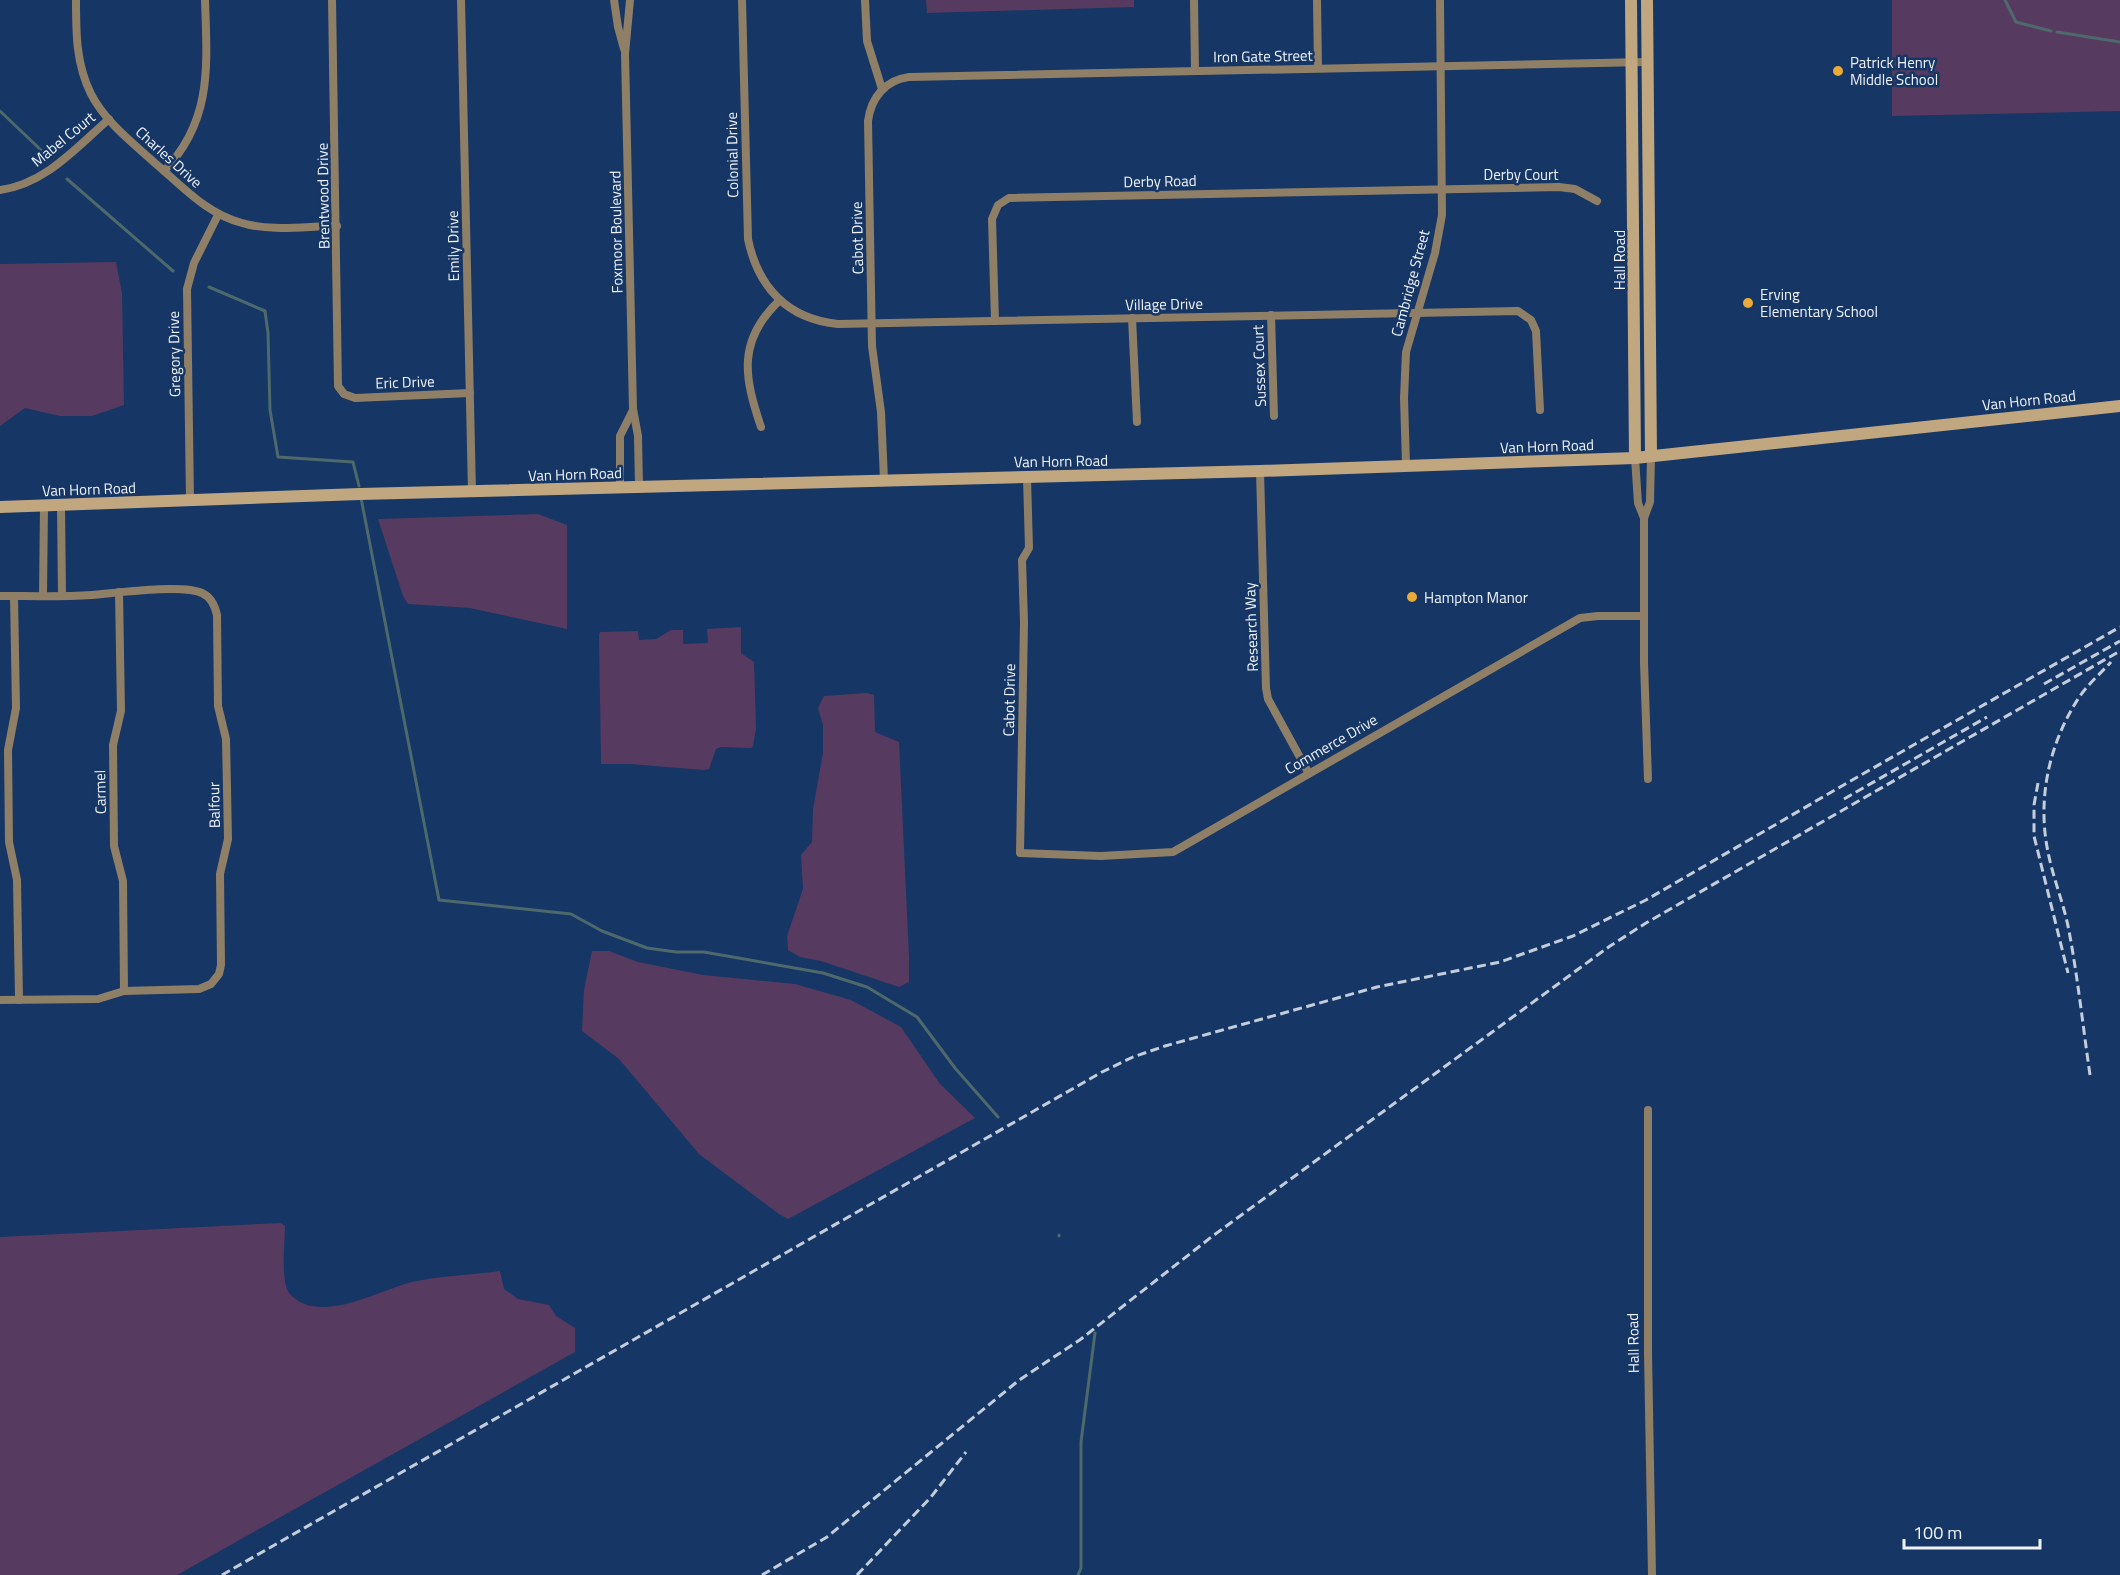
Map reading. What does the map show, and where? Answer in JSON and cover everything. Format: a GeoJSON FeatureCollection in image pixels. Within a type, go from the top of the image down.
{"type":"FeatureCollection","features":[{"type":"Feature","properties":{"kind":"main road","name":"Hall Road"},"geometry":{"type":"LineString","coordinates":[[1631,0],[1635,458]]}},
{"type":"Feature","properties":{"kind":"main road","name":"Hall Road"},"geometry":{"type":"LineString","coordinates":[[1647,0],[1651,456]]}},
{"type":"Feature","properties":{"kind":"main road"},"geometry":{"type":"LineString","coordinates":[[1633,139],[1648,139]]}},
{"type":"Feature","properties":{"kind":"main road","name":"Van Horn Road"},"geometry":{"type":"LineString","coordinates":[[0,507],[1635,458],[2120,406]]}},
{"type":"Feature","properties":{"kind":"street","name":"Charles Drive"},"geometry":{"type":"LineString","coordinates":[[76,0],[76,44],[90,92],[109,119],[194,198],[218,214],[240,223],[262,227],[337,226]]}},
{"type":"Feature","properties":{"kind":"street"},"geometry":{"type":"LineString","coordinates":[[164,171],[188,140],[201,108],[207,66],[205,0]]}},
{"type":"Feature","properties":{"kind":"street","name":"Brentwood Drive"},"geometry":{"type":"LineString","coordinates":[[332,0],[339,357],[337,380],[342,391]]}},
{"type":"Feature","properties":{"kind":"street","name":"Emily Drive"},"geometry":{"type":"LineString","coordinates":[[460,0],[472,492]]}},
{"type":"Feature","properties":{"kind":"street","name":"Foxmoor Boulevard"},"geometry":{"type":"LineString","coordinates":[[614,0],[625,54]]}},
{"type":"Feature","properties":{"kind":"street","name":"Foxmoor Boulevard"},"geometry":{"type":"LineString","coordinates":[[630,0],[625,54],[633,409],[638,436],[639,487]]}},
{"type":"Feature","properties":{"kind":"street","name":"Colonial Drive"},"geometry":{"type":"LineString","coordinates":[[742,0],[748,239],[758,273],[780,300]]}},
{"type":"Feature","properties":{"kind":"street"},"geometry":{"type":"LineString","coordinates":[[865,0],[867,41],[882,89]]}},
{"type":"Feature","properties":{"kind":"street"},"geometry":{"type":"LineString","coordinates":[[1194,0],[1195,71]]}},
{"type":"Feature","properties":{"kind":"street"},"geometry":{"type":"LineString","coordinates":[[1317,0],[1318,68]]}},
{"type":"Feature","properties":{"kind":"street","name":"Cambridge Street"},"geometry":{"type":"LineString","coordinates":[[1406,465],[1405,363],[1408,340],[1439,236],[1442,188],[1440,0]]}},
{"type":"Feature","properties":{"kind":"street","name":"Iron Gate Street"},"geometry":{"type":"LineString","coordinates":[[882,89],[896,80],[909,77],[1647,62]]}},
{"type":"Feature","properties":{"kind":"street","name":"Cabot Drive"},"geometry":{"type":"LineString","coordinates":[[882,89],[872,103],[868,121],[872,323],[874,362],[881,412],[884,480]]}},
{"type":"Feature","properties":{"kind":"street","name":"Mabel Court"},"geometry":{"type":"LineString","coordinates":[[0,190],[22,185],[45,173],[109,119]]}},
{"type":"Feature","properties":{"kind":"street","name":"Derby Court"},"geometry":{"type":"LineString","coordinates":[[1442,188],[1559,187],[1575,189],[1597,201]]}},
{"type":"Feature","properties":{"kind":"street","name":"Derby Road"},"geometry":{"type":"LineString","coordinates":[[995,321],[992,219],[998,205],[1009,198],[1442,188]]}},
{"type":"Feature","properties":{"kind":"street","name":"Gregory Drive"},"geometry":{"type":"LineString","coordinates":[[190,500],[187,289],[194,263],[218,214]]}},
{"type":"Feature","properties":{"kind":"street"},"geometry":{"type":"LineString","coordinates":[[761,428],[750,394],[748,352],[757,328],[780,300]]}},
{"type":"Feature","properties":{"kind":"street","name":"Village Drive"},"geometry":{"type":"LineString","coordinates":[[780,300],[798,313],[819,321],[838,324],[1518,311],[1532,320],[1536,331],[1540,410]]}},
{"type":"Feature","properties":{"kind":"street","name":"Sussex Court"},"geometry":{"type":"LineString","coordinates":[[1271,315],[1274,416]]}},
{"type":"Feature","properties":{"kind":"street"},"geometry":{"type":"LineString","coordinates":[[1132,318],[1137,422]]}},
{"type":"Feature","properties":{"kind":"street","name":"Eric Drive"},"geometry":{"type":"LineString","coordinates":[[342,391],[347,396],[356,398],[470,393]]}},
{"type":"Feature","properties":{"kind":"street","name":"Foxmoor Boulevard"},"geometry":{"type":"LineString","coordinates":[[620,488],[620,436],[633,409]]}},
{"type":"Feature","properties":{"kind":"street","name":"Hall Road"},"geometry":{"type":"LineString","coordinates":[[1648,779],[1644,518],[1650,502],[1651,456]]}},
{"type":"Feature","properties":{"kind":"street","name":"Hall Road"},"geometry":{"type":"LineString","coordinates":[[1635,458],[1638,503],[1644,518]]}},
{"type":"Feature","properties":{"kind":"street","name":"Research Way"},"geometry":{"type":"LineString","coordinates":[[1260,471],[1266,688],[1268,699],[1308,772]]}},
{"type":"Feature","properties":{"kind":"street","name":"Cabot Drive"},"geometry":{"type":"LineString","coordinates":[[1020,853],[1024,622],[1022,561],[1029,548],[1027,477]]}},
{"type":"Feature","properties":{"kind":"street"},"geometry":{"type":"LineString","coordinates":[[43,596],[44,506]]}},
{"type":"Feature","properties":{"kind":"street"},"geometry":{"type":"LineString","coordinates":[[61,506],[62,595]]}},
{"type":"Feature","properties":{"kind":"street","name":"Balfour"},"geometry":{"type":"LineString","coordinates":[[0,596],[193,590],[203,593],[212,601],[217,615],[218,706],[226,739],[228,838],[220,874],[221,965],[219,974],[211,984],[199,989],[124,991],[98,999],[0,1000]]}},
{"type":"Feature","properties":{"kind":"street","name":"Carmel"},"geometry":{"type":"LineString","coordinates":[[119,592],[121,711],[113,745],[114,835],[115,854],[123,881],[124,991]]}},
{"type":"Feature","properties":{"kind":"street"},"geometry":{"type":"LineString","coordinates":[[14,596],[16,708],[8,750],[8,807],[9,851],[17,880],[19,1000]]}},
{"type":"Feature","properties":{"kind":"street","name":"Commerce Drive"},"geometry":{"type":"LineString","coordinates":[[1020,853],[1101,856],[1173,852],[1308,772],[1580,618],[1644,616]]}},
{"type":"Feature","properties":{"kind":"street","name":"Hall Road"},"geometry":{"type":"LineString","coordinates":[[1648,1110],[1648,1353],[1652,1575]]}},
{"type":"Feature","properties":{"kind":"shaded area"},"geometry":{"type":"Polygon","coordinates":[[[926,0],[1134,0],[1134,7],[927,13],[926,0]]]}},
{"type":"Feature","properties":{"kind":"shaded area"},"geometry":{"type":"Polygon","coordinates":[[[1892,0],[2120,0],[2120,111],[1892,116],[1892,0]]]}},
{"type":"Feature","properties":{"kind":"shaded area"},"geometry":{"type":"Polygon","coordinates":[[[116,262],[122,293],[124,405],[92,416],[60,416],[25,408],[0,426],[0,264],[116,262]]]}},
{"type":"Feature","properties":{"kind":"shaded area"},"geometry":{"type":"Polygon","coordinates":[[[538,514],[567,525],[567,629],[470,608],[408,604],[403,596],[378,519],[538,514]]]}},
{"type":"Feature","properties":{"kind":"shaded area"},"geometry":{"type":"Polygon","coordinates":[[[741,627],[741,653],[754,662],[756,728],[751,748],[721,747],[716,749],[709,769],[704,770],[601,764],[600,632],[638,631],[639,640],[656,639],[671,630],[683,630],[683,644],[708,643],[707,629],[741,627]]]}},
{"type":"Feature","properties":{"kind":"shaded area"},"geometry":{"type":"Polygon","coordinates":[[[867,693],[874,695],[875,732],[899,742],[909,982],[899,987],[821,961],[800,957],[788,950],[787,936],[803,889],[801,855],[812,842],[813,809],[823,753],[823,725],[818,708],[824,696],[867,693]]]}},
{"type":"Feature","properties":{"kind":"shaded area"},"geometry":{"type":"Polygon","coordinates":[[[592,951],[609,951],[638,962],[703,975],[795,984],[851,1000],[901,1027],[940,1084],[975,1118],[788,1219],[699,1154],[619,1059],[582,1031],[584,990],[592,951]]]}},
{"type":"Feature","properties":{"kind":"shaded area"},"geometry":{"type":"Polygon","coordinates":[[[280,1223],[285,1226],[284,1272],[287,1289],[302,1303],[315,1307],[331,1307],[364,1299],[408,1283],[500,1271],[504,1289],[518,1299],[549,1305],[556,1316],[575,1328],[575,1352],[177,1575],[0,1575],[0,1237],[280,1223]]]}},
{"type":"Feature","properties":{"kind":"waterway"},"geometry":{"type":"LineString","coordinates":[[2005,0],[2016,22],[2051,31]]}},
{"type":"Feature","properties":{"kind":"waterway"},"geometry":{"type":"LineString","coordinates":[[2057,32],[2120,42]]}},
{"type":"Feature","properties":{"kind":"waterway"},"geometry":{"type":"LineString","coordinates":[[0,111],[42,151]]}},
{"type":"Feature","properties":{"kind":"waterway"},"geometry":{"type":"LineString","coordinates":[[67,179],[173,271]]}},
{"type":"Feature","properties":{"kind":"waterway"},"geometry":{"type":"LineString","coordinates":[[209,287],[265,311],[268,333],[270,410],[278,457],[353,462],[359,486]]}},
{"type":"Feature","properties":{"kind":"waterway"},"geometry":{"type":"LineString","coordinates":[[361,498],[439,900],[571,914],[602,931],[647,948],[676,952],[704,952],[823,973],[867,987],[917,1017],[955,1068],[998,1117]]}},
{"type":"Feature","properties":{"kind":"waterway"},"geometry":{"type":"LineString","coordinates":[[1078,1575],[1081,1568],[1081,1442],[1095,1333]]}},
{"type":"Feature","properties":{"kind":"railway"},"geometry":{"type":"LineString","coordinates":[[222,1575],[1102,1072],[1133,1057],[1165,1046],[1377,987],[1500,962],[1573,936],[1646,900],[2120,627]]}},
{"type":"Feature","properties":{"kind":"railway"},"geometry":{"type":"LineString","coordinates":[[2044,684],[2120,641]]}},
{"type":"Feature","properties":{"kind":"railway"},"geometry":{"type":"LineString","coordinates":[[762,1575],[827,1537],[1018,1381],[1081,1339],[1214,1235],[1610,946],[1646,923],[2120,651]]}},
{"type":"Feature","properties":{"kind":"railway"},"geometry":{"type":"LineString","coordinates":[[2090,1075],[2067,921],[2048,852],[2045,832],[2045,792],[2053,753],[2068,716],[2089,684],[2111,662]]}},
{"type":"Feature","properties":{"kind":"railway"},"geometry":{"type":"LineString","coordinates":[[1844,799],[1987,717]]}},
{"type":"Feature","properties":{"kind":"railway"},"geometry":{"type":"LineString","coordinates":[[2038,783],[2034,805],[2034,836],[2068,973]]}},
{"type":"Feature","properties":{"kind":"railway"},"geometry":{"type":"LineString","coordinates":[[857,1575],[931,1497],[966,1452]]}},
{"type":"Feature","properties":{"kind":"place","name":"Patrick Henry Middle School"},"geometry":{"type":"Point","coordinates":[1838,71]}},
{"type":"Feature","properties":{"kind":"place","name":"Erving Elementary School"},"geometry":{"type":"Point","coordinates":[1748,303]}},
{"type":"Feature","properties":{"kind":"place","name":"Hampton Manor"},"geometry":{"type":"Point","coordinates":[1412,597]}}]}
